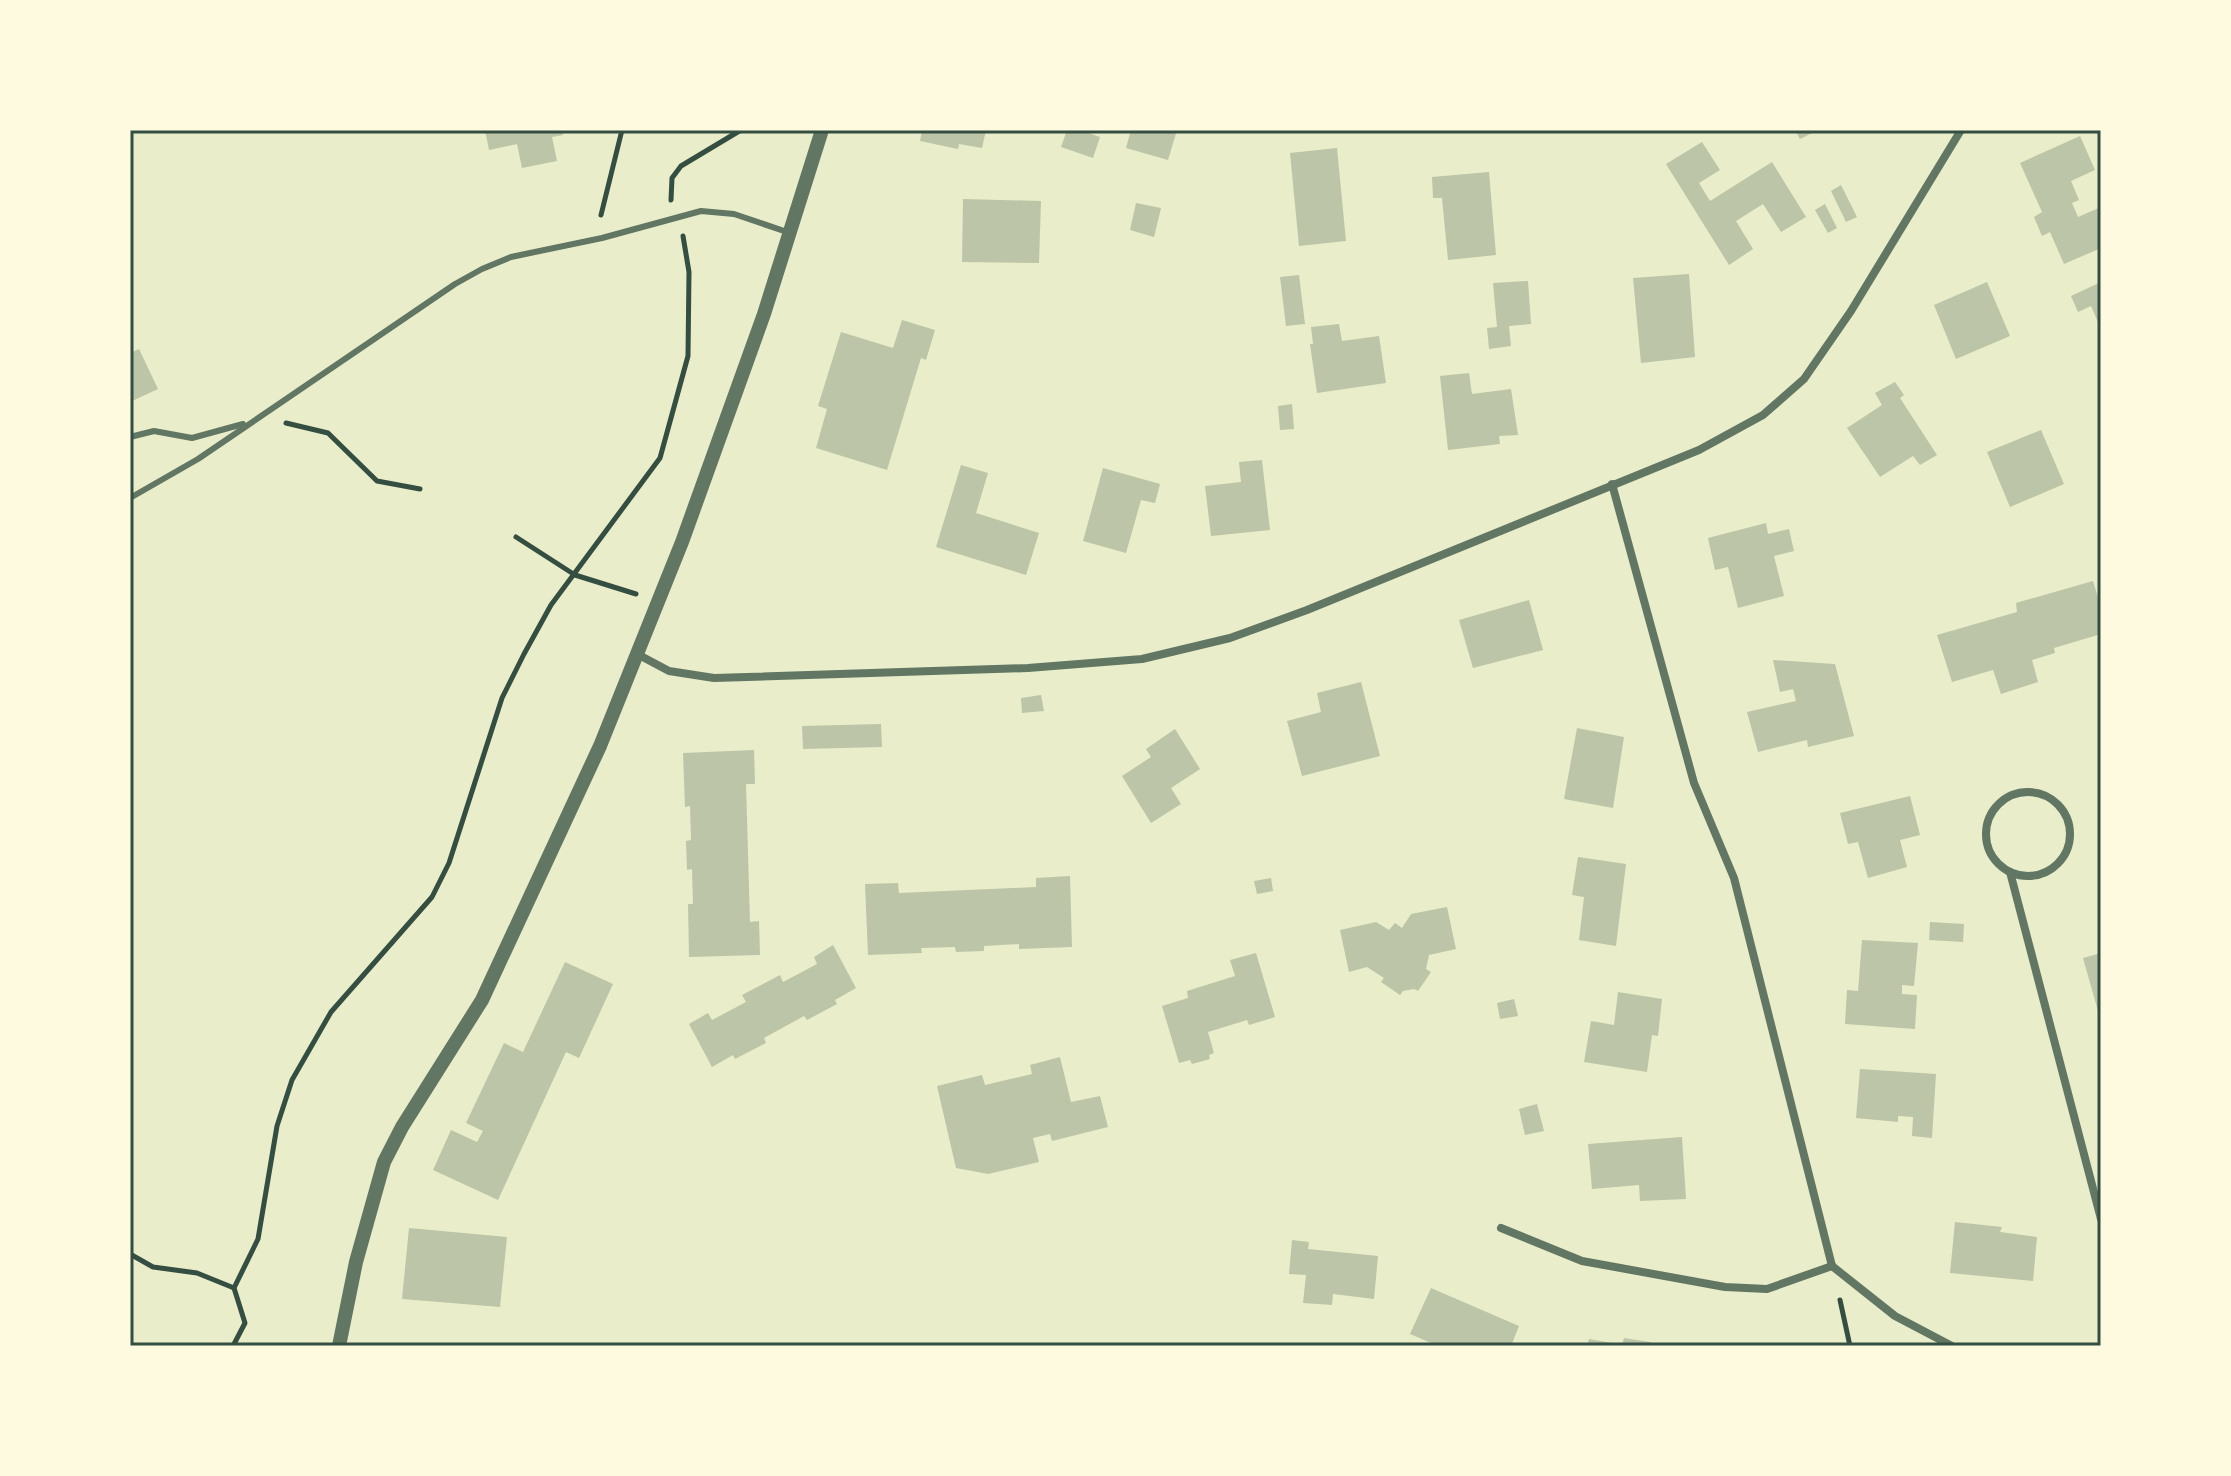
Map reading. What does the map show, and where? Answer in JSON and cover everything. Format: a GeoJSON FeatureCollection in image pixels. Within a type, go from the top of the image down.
{"type":"FeatureCollection","features":[{"type":"Feature","properties":{"kind":"street"},"geometry":{"type":"LineString","coordinates":[[339,1346],[356,1262],[384,1162],[402,1127],[482,1000],[600,746],[660,601],[764,314],[822,130]]}},
{"type":"Feature","properties":{"kind":"street"},"geometry":{"type":"LineString","coordinates":[[637,654],[669,671],[714,678],[1028,668],[1142,659],[1230,638],[1474,543],[1699,450],[1763,415],[1804,379],[1851,311],[1961,130]]}},
{"type":"Feature","properties":{"kind":"street"},"geometry":{"type":"LineString","coordinates":[[1612,484],[1694,783],[1734,878],[1832,1266],[1895,1316],[1952,1346]]}},
{"type":"Feature","properties":{"kind":"street"},"geometry":{"type":"LineString","coordinates":[[2010,872],[2039,875],[2061,860],[2068,848],[2069,821],[2063,809],[2041,793],[2026,791],[2000,803],[1986,827],[1986,842],[1991,855],[2010,872],[2101,1219]]}},
{"type":"Feature","properties":{"kind":"street"},"geometry":{"type":"LineString","coordinates":[[1501,1228],[1582,1261],[1725,1287],[1767,1289],[1832,1266]]}},
{"type":"Feature","properties":{"kind":"lane"},"geometry":{"type":"LineString","coordinates":[[130,498],[198,459],[455,284],[511,257],[595,240],[701,211],[717,211],[790,233]]}},
{"type":"Feature","properties":{"kind":"lane"},"geometry":{"type":"LineString","coordinates":[[130,437],[154,431],[192,438],[250,422]]}},
{"type":"Feature","properties":{"kind":"path"},"geometry":{"type":"LineString","coordinates":[[595,240],[622,130]]}},
{"type":"Feature","properties":{"kind":"path"},"geometry":{"type":"LineString","coordinates":[[233,1346],[245,1323],[234,1288],[258,1239],[277,1126],[292,1080],[331,1012],[432,897],[449,863],[502,698],[551,605],[660,458],[688,356],[689,272],[671,199],[672,178],[681,166],[741,130]]}},
{"type":"Feature","properties":{"kind":"path"},"geometry":{"type":"LineString","coordinates":[[250,422],[284,422],[328,433],[377,481],[420,489]]}},
{"type":"Feature","properties":{"kind":"path"},"geometry":{"type":"LineString","coordinates":[[516,537],[575,575],[660,601]]}},
{"type":"Feature","properties":{"kind":"path"},"geometry":{"type":"LineString","coordinates":[[130,1254],[153,1267],[197,1273],[234,1288]]}},
{"type":"Feature","properties":{"kind":"path"},"geometry":{"type":"LineString","coordinates":[[1832,1266],[1850,1346]]}},
{"type":"Feature","properties":{"kind":"building"},"geometry":{"type":"Polygon","coordinates":[[[485,130],[562,130],[563,135],[552,137],[557,161],[522,168],[517,144],[489,150],[485,130]]]}},
{"type":"Feature","properties":{"kind":"building"},"geometry":{"type":"Polygon","coordinates":[[[922,130],[986,130],[982,148],[959,144],[958,149],[920,141],[922,130]]]}},
{"type":"Feature","properties":{"kind":"building"},"geometry":{"type":"Polygon","coordinates":[[[1067,130],[1080,130],[1100,137],[1093,158],[1061,147],[1067,130]]]}},
{"type":"Feature","properties":{"kind":"building"},"geometry":{"type":"Polygon","coordinates":[[[1131,130],[1177,130],[1168,160],[1126,148],[1131,130]]]}},
{"type":"Feature","properties":{"kind":"building"},"geometry":{"type":"Polygon","coordinates":[[[1795,130],[1818,130],[1800,139],[1795,130]]]}},
{"type":"Feature","properties":{"kind":"building"},"geometry":{"type":"Polygon","coordinates":[[[2080,136],[2095,170],[2071,181],[2079,200],[2072,203],[2078,217],[2101,207],[2101,248],[2064,264],[2050,232],[2042,236],[2034,217],[2042,212],[2020,163],[2080,136]]]}},
{"type":"Feature","properties":{"kind":"building"},"geometry":{"type":"Polygon","coordinates":[[[1702,142],[1720,170],[1699,183],[1710,201],[1772,162],[1806,217],[1781,232],[1763,204],[1736,221],[1753,249],[1729,265],[1666,164],[1702,142]]]}},
{"type":"Feature","properties":{"kind":"building"},"geometry":{"type":"Polygon","coordinates":[[[1337,148],[1346,241],[1299,246],[1290,153],[1337,148]]]}},
{"type":"Feature","properties":{"kind":"building"},"geometry":{"type":"Polygon","coordinates":[[[1489,172],[1496,255],[1448,260],[1442,198],[1433,198],[1432,177],[1489,172]]]}},
{"type":"Feature","properties":{"kind":"building"},"geometry":{"type":"Polygon","coordinates":[[[1841,185],[1857,217],[1846,222],[1831,191],[1841,185]]]}},
{"type":"Feature","properties":{"kind":"building"},"geometry":{"type":"Polygon","coordinates":[[[963,199],[1041,201],[1039,263],[962,262],[963,199]]]}},
{"type":"Feature","properties":{"kind":"building"},"geometry":{"type":"Polygon","coordinates":[[[1136,203],[1161,208],[1154,237],[1130,230],[1136,203]]]}},
{"type":"Feature","properties":{"kind":"building"},"geometry":{"type":"Polygon","coordinates":[[[1825,204],[1837,228],[1828,233],[1815,210],[1825,204]]]}},
{"type":"Feature","properties":{"kind":"building"},"geometry":{"type":"Polygon","coordinates":[[[1689,274],[1695,357],[1641,363],[1633,278],[1689,274]]]}},
{"type":"Feature","properties":{"kind":"building"},"geometry":{"type":"Polygon","coordinates":[[[1299,275],[1305,324],[1286,326],[1280,277],[1299,275]]]}},
{"type":"Feature","properties":{"kind":"building"},"geometry":{"type":"Polygon","coordinates":[[[1528,281],[1531,324],[1509,326],[1511,346],[1489,349],[1487,328],[1497,327],[1493,283],[1528,281]]]}},
{"type":"Feature","properties":{"kind":"building"},"geometry":{"type":"Polygon","coordinates":[[[1987,282],[2010,336],[1956,359],[1934,305],[1987,282]]]}},
{"type":"Feature","properties":{"kind":"building"},"geometry":{"type":"Polygon","coordinates":[[[2101,282],[2101,329],[2091,306],[2078,312],[2071,296],[2101,282]]]}},
{"type":"Feature","properties":{"kind":"building"},"geometry":{"type":"Polygon","coordinates":[[[902,320],[935,330],[926,360],[921,358],[887,470],[816,448],[827,409],[818,406],[841,332],[893,348],[902,320]]]}},
{"type":"Feature","properties":{"kind":"building"},"geometry":{"type":"Polygon","coordinates":[[[1339,324],[1342,341],[1379,336],[1386,383],[1317,393],[1310,344],[1313,344],[1311,327],[1339,324]]]}},
{"type":"Feature","properties":{"kind":"building"},"geometry":{"type":"Polygon","coordinates":[[[139,349],[158,389],[130,402],[130,353],[139,349]]]}},
{"type":"Feature","properties":{"kind":"building"},"geometry":{"type":"Polygon","coordinates":[[[1469,373],[1472,394],[1511,389],[1518,435],[1499,436],[1500,444],[1448,450],[1440,376],[1469,373]]]}},
{"type":"Feature","properties":{"kind":"building"},"geometry":{"type":"Polygon","coordinates":[[[1895,382],[1904,395],[1900,398],[1937,455],[1920,465],[1913,456],[1880,477],[1847,428],[1882,405],[1875,393],[1895,382]]]}},
{"type":"Feature","properties":{"kind":"building"},"geometry":{"type":"Polygon","coordinates":[[[1292,404],[1294,429],[1280,430],[1278,406],[1292,404]]]}},
{"type":"Feature","properties":{"kind":"building"},"geometry":{"type":"Polygon","coordinates":[[[2041,430],[2064,484],[2010,507],[1987,452],[2041,430]]]}},
{"type":"Feature","properties":{"kind":"building"},"geometry":{"type":"Polygon","coordinates":[[[1262,460],[1270,530],[1211,536],[1205,486],[1241,482],[1239,462],[1262,460]]]}},
{"type":"Feature","properties":{"kind":"building"},"geometry":{"type":"Polygon","coordinates":[[[961,465],[988,473],[976,513],[1039,533],[1026,575],[936,547],[961,465]]]}},
{"type":"Feature","properties":{"kind":"building"},"geometry":{"type":"Polygon","coordinates":[[[1103,468],[1160,484],[1155,503],[1141,500],[1126,553],[1083,541],[1103,468]]]}},
{"type":"Feature","properties":{"kind":"building"},"geometry":{"type":"Polygon","coordinates":[[[1766,523],[1768,534],[1789,529],[1794,551],[1774,556],[1784,596],[1738,608],[1728,567],[1715,570],[1708,538],[1766,523]]]}},
{"type":"Feature","properties":{"kind":"building"},"geometry":{"type":"Polygon","coordinates":[[[2093,581],[2101,608],[2101,634],[2054,648],[2055,653],[2032,660],[2038,682],[2001,694],[1993,670],[1952,682],[1937,635],[2017,612],[2016,603],[2093,581]]]}},
{"type":"Feature","properties":{"kind":"building"},"geometry":{"type":"Polygon","coordinates":[[[1529,600],[1543,650],[1473,668],[1459,620],[1529,600]]]}},
{"type":"Feature","properties":{"kind":"building"},"geometry":{"type":"Polygon","coordinates":[[[1773,660],[1835,664],[1854,736],[1808,747],[1807,740],[1758,752],[1747,712],[1796,701],[1793,689],[1780,692],[1773,660]]]}},
{"type":"Feature","properties":{"kind":"building"},"geometry":{"type":"Polygon","coordinates":[[[1361,682],[1380,756],[1302,776],[1287,721],[1321,712],[1317,693],[1361,682]]]}},
{"type":"Feature","properties":{"kind":"building"},"geometry":{"type":"Polygon","coordinates":[[[1041,695],[1044,711],[1022,713],[1021,698],[1041,695]]]}},
{"type":"Feature","properties":{"kind":"building"},"geometry":{"type":"Polygon","coordinates":[[[881,724],[882,747],[803,749],[802,726],[881,724]]]}},
{"type":"Feature","properties":{"kind":"building"},"geometry":{"type":"Polygon","coordinates":[[[1577,728],[1624,737],[1613,808],[1564,799],[1577,728]]]}},
{"type":"Feature","properties":{"kind":"building"},"geometry":{"type":"Polygon","coordinates":[[[1175,729],[1200,769],[1171,788],[1181,804],[1151,823],[1122,776],[1151,757],[1146,749],[1175,729]]]}},
{"type":"Feature","properties":{"kind":"building"},"geometry":{"type":"Polygon","coordinates":[[[754,750],[755,784],[746,784],[750,922],[759,921],[760,955],[689,957],[688,904],[693,904],[692,869],[687,870],[686,841],[691,840],[690,806],[685,807],[683,753],[754,750]]]}},
{"type":"Feature","properties":{"kind":"building"},"geometry":{"type":"Polygon","coordinates":[[[1910,796],[1920,835],[1900,840],[1907,867],[1868,878],[1858,842],[1848,844],[1840,813],[1910,796]]]}},
{"type":"Feature","properties":{"kind":"building"},"geometry":{"type":"Polygon","coordinates":[[[1578,857],[1626,864],[1616,946],[1579,940],[1584,897],[1572,895],[1578,857]]]}},
{"type":"Feature","properties":{"kind":"building"},"geometry":{"type":"Polygon","coordinates":[[[1070,876],[1072,947],[1019,949],[1019,944],[984,946],[984,951],[956,952],[955,947],[921,948],[922,953],[868,955],[865,884],[898,883],[899,893],[1036,887],[1036,878],[1070,876]]]}},
{"type":"Feature","properties":{"kind":"building"},"geometry":{"type":"Polygon","coordinates":[[[1271,878],[1273,891],[1257,894],[1254,881],[1271,878]]]}},
{"type":"Feature","properties":{"kind":"building"},"geometry":{"type":"Polygon","coordinates":[[[1447,907],[1456,949],[1429,955],[1426,969],[1431,972],[1418,991],[1403,991],[1400,995],[1381,982],[1384,978],[1367,967],[1349,972],[1340,930],[1376,922],[1389,930],[1395,923],[1402,928],[1411,914],[1447,907]]]}},
{"type":"Feature","properties":{"kind":"building"},"geometry":{"type":"Polygon","coordinates":[[[1930,922],[1964,924],[1963,942],[1929,940],[1930,922]]]}},
{"type":"Feature","properties":{"kind":"building"},"geometry":{"type":"Polygon","coordinates":[[[1862,940],[1918,943],[1914,986],[1902,985],[1902,994],[1917,995],[1915,1029],[1845,1024],[1847,990],[1858,991],[1862,940]]]}},
{"type":"Feature","properties":{"kind":"building"},"geometry":{"type":"Polygon","coordinates":[[[833,945],[856,988],[835,1000],[837,1004],[807,1020],[804,1016],[764,1038],[766,1043],[735,1059],[733,1055],[712,1067],[689,1024],[708,1013],[712,1020],[746,1002],[742,995],[780,975],[783,982],[817,964],[814,957],[833,945]]]}},
{"type":"Feature","properties":{"kind":"building"},"geometry":{"type":"Polygon","coordinates":[[[1256,953],[1275,1017],[1249,1025],[1247,1020],[1208,1032],[1214,1053],[1209,1055],[1210,1059],[1192,1064],[1190,1060],[1179,1063],[1162,1006],[1188,998],[1187,991],[1235,976],[1230,960],[1256,953]]]}},
{"type":"Feature","properties":{"kind":"building"},"geometry":{"type":"Polygon","coordinates":[[[2101,953],[2101,1018],[2100,1018],[2083,958],[2101,953]]]}},
{"type":"Feature","properties":{"kind":"building"},"geometry":{"type":"Polygon","coordinates":[[[565,962],[613,984],[579,1058],[566,1052],[498,1200],[433,1170],[451,1130],[477,1142],[483,1131],[466,1123],[504,1043],[523,1052],[565,962]]]}},
{"type":"Feature","properties":{"kind":"building"},"geometry":{"type":"Polygon","coordinates":[[[1618,992],[1662,999],[1658,1036],[1652,1035],[1647,1072],[1584,1062],[1591,1021],[1614,1025],[1618,992]]]}},
{"type":"Feature","properties":{"kind":"building"},"geometry":{"type":"Polygon","coordinates":[[[1514,999],[1518,1016],[1500,1019],[1497,1003],[1514,999]]]}},
{"type":"Feature","properties":{"kind":"building"},"geometry":{"type":"Polygon","coordinates":[[[1060,1057],[1071,1102],[1100,1096],[1108,1127],[1052,1141],[1050,1134],[1033,1138],[1039,1162],[988,1174],[956,1168],[937,1086],[982,1075],[985,1085],[1032,1074],[1030,1065],[1060,1057]]]}},
{"type":"Feature","properties":{"kind":"building"},"geometry":{"type":"Polygon","coordinates":[[[1860,1069],[1936,1074],[1932,1138],[1912,1136],[1913,1117],[1898,1116],[1898,1122],[1856,1118],[1860,1069]]]}},
{"type":"Feature","properties":{"kind":"building"},"geometry":{"type":"Polygon","coordinates":[[[1537,1104],[1544,1131],[1525,1135],[1519,1109],[1537,1104]]]}},
{"type":"Feature","properties":{"kind":"building"},"geometry":{"type":"Polygon","coordinates":[[[1682,1137],[1686,1199],[1640,1201],[1639,1185],[1592,1189],[1588,1144],[1682,1137]]]}},
{"type":"Feature","properties":{"kind":"building"},"geometry":{"type":"Polygon","coordinates":[[[1955,1222],[2002,1227],[2000,1232],[2037,1237],[2033,1281],[1950,1273],[1955,1222]]]}},
{"type":"Feature","properties":{"kind":"building"},"geometry":{"type":"Polygon","coordinates":[[[409,1228],[507,1237],[500,1307],[402,1299],[409,1228]]]}},
{"type":"Feature","properties":{"kind":"building"},"geometry":{"type":"Polygon","coordinates":[[[1292,1240],[1309,1242],[1308,1249],[1378,1256],[1374,1299],[1333,1294],[1332,1305],[1303,1303],[1306,1275],[1289,1274],[1292,1240]]]}},
{"type":"Feature","properties":{"kind":"building"},"geometry":{"type":"Polygon","coordinates":[[[1431,1288],[1519,1326],[1511,1346],[1438,1346],[1410,1334],[1431,1288]]]}},
{"type":"Feature","properties":{"kind":"building"},"geometry":{"type":"Polygon","coordinates":[[[1624,1338],[1650,1342],[1660,1346],[1622,1346],[1624,1338]]]}},
{"type":"Feature","properties":{"kind":"building"},"geometry":{"type":"Polygon","coordinates":[[[1589,1339],[1618,1344],[1587,1346],[1589,1339]]]}}]}
